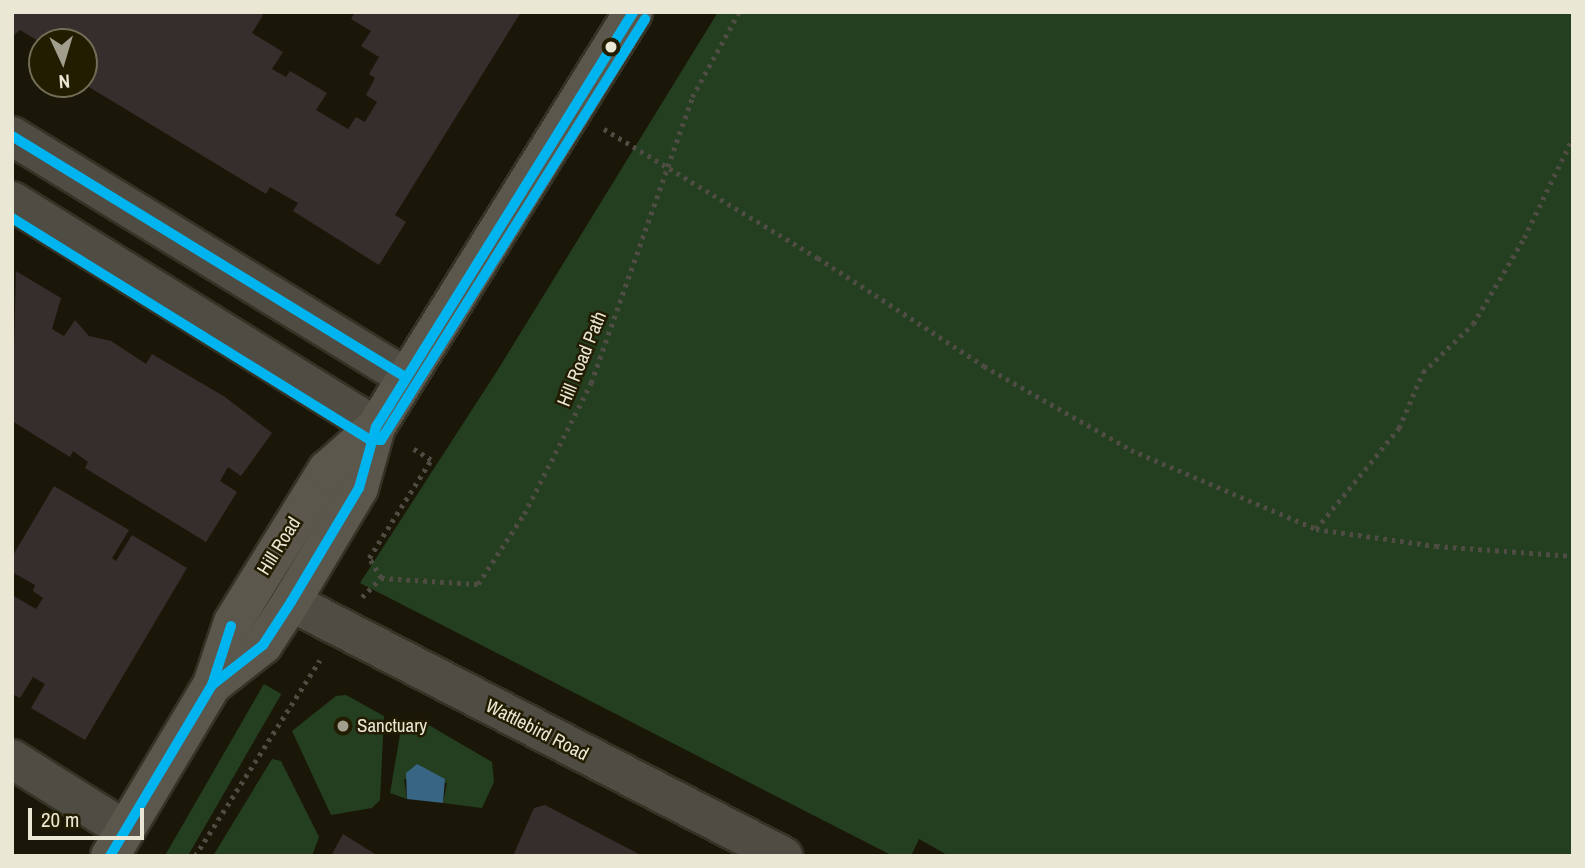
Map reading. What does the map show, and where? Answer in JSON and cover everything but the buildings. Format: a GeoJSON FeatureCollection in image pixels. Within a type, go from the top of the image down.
{"type":"FeatureCollection","features":[{"type":"Feature","properties":{"kind":"street","name":"Hill Road"},"geometry":{"type":"LineString","coordinates":[[212,685],[263,645],[291,602],[359,488],[376,427],[633,12]]}},
{"type":"Feature","properties":{"kind":"street"},"geometry":{"type":"LineString","coordinates":[[12,136],[405,377]]}},
{"type":"Feature","properties":{"kind":"street"},"geometry":{"type":"LineString","coordinates":[[12,201],[376,427]]}},
{"type":"Feature","properties":{"kind":"street","name":"Hill Road"},"geometry":{"type":"LineString","coordinates":[[117,843],[212,685],[233,622],[327,470],[376,427]]}},
{"type":"Feature","properties":{"kind":"street","name":"Wattlebird Road"},"geometry":{"type":"LineString","coordinates":[[291,602],[783,856]]}},
{"type":"Feature","properties":{"kind":"street"},"geometry":{"type":"LineString","coordinates":[[12,759],[117,843]]}},
{"type":"Feature","properties":{"kind":"path","name":"Hill Road Path"},"geometry":{"type":"LineString","coordinates":[[381,578],[478,584],[524,514],[591,383],[692,97],[739,12]]}},
{"type":"Feature","properties":{"kind":"path"},"geometry":{"type":"LineString","coordinates":[[616,137],[984,366],[1131,450],[1316,529],[1437,546],[1573,556]]}},
{"type":"Feature","properties":{"kind":"path"},"geometry":{"type":"LineString","coordinates":[[1316,529],[1399,428],[1423,372],[1474,324],[1524,238],[1573,137]]}},
{"type":"Feature","properties":{"kind":"path"},"geometry":{"type":"LineString","coordinates":[[356,602],[381,578],[369,558],[431,460]]}},
{"type":"Feature","properties":{"kind":"path"},"geometry":{"type":"LineString","coordinates":[[195,856],[319,662]]}},
{"type":"Feature","properties":{"kind":"green space"},"geometry":{"type":"Polygon","coordinates":[[[718,12],[1573,12],[1573,856],[949,856],[919,839],[911,856],[893,856],[360,583],[499,368],[718,12]]]}},
{"type":"Feature","properties":{"kind":"green space"},"geometry":{"type":"Polygon","coordinates":[[[264,684],[281,694],[188,856],[165,856],[264,684]]]}},
{"type":"Feature","properties":{"kind":"green space"},"geometry":{"type":"Polygon","coordinates":[[[346,695],[384,716],[380,800],[372,808],[331,815],[292,731],[336,696],[346,695]]]}},
{"type":"Feature","properties":{"kind":"green space"},"geometry":{"type":"Polygon","coordinates":[[[427,724],[492,762],[494,782],[482,808],[443,803],[447,783],[404,779],[407,799],[390,793],[401,729],[427,724]]]}},
{"type":"Feature","properties":{"kind":"green space"},"geometry":{"type":"Polygon","coordinates":[[[272,759],[281,761],[319,837],[312,856],[213,856],[272,759]]]}},
{"type":"Feature","properties":{"kind":"water"},"geometry":{"type":"Polygon","coordinates":[[[417,764],[445,779],[443,803],[407,799],[406,773],[417,764]]]}},
{"type":"Feature","properties":{"kind":"transit line"},"geometry":{"type":"LineString","coordinates":[[212,685],[263,645],[291,602],[359,488],[376,427],[633,12]]}},
{"type":"Feature","properties":{"kind":"transit line"},"geometry":{"type":"LineString","coordinates":[[12,218],[369,439],[381,440],[645,19]]}},
{"type":"Feature","properties":{"kind":"transit line"},"geometry":{"type":"LineString","coordinates":[[12,136],[405,377]]}},
{"type":"Feature","properties":{"kind":"transit line"},"geometry":{"type":"LineString","coordinates":[[110,856],[212,685],[231,626]]}},
{"type":"Feature","properties":{"kind":"place","name":"Sanctuary"},"geometry":{"type":"Point","coordinates":[343,726]}}]}
